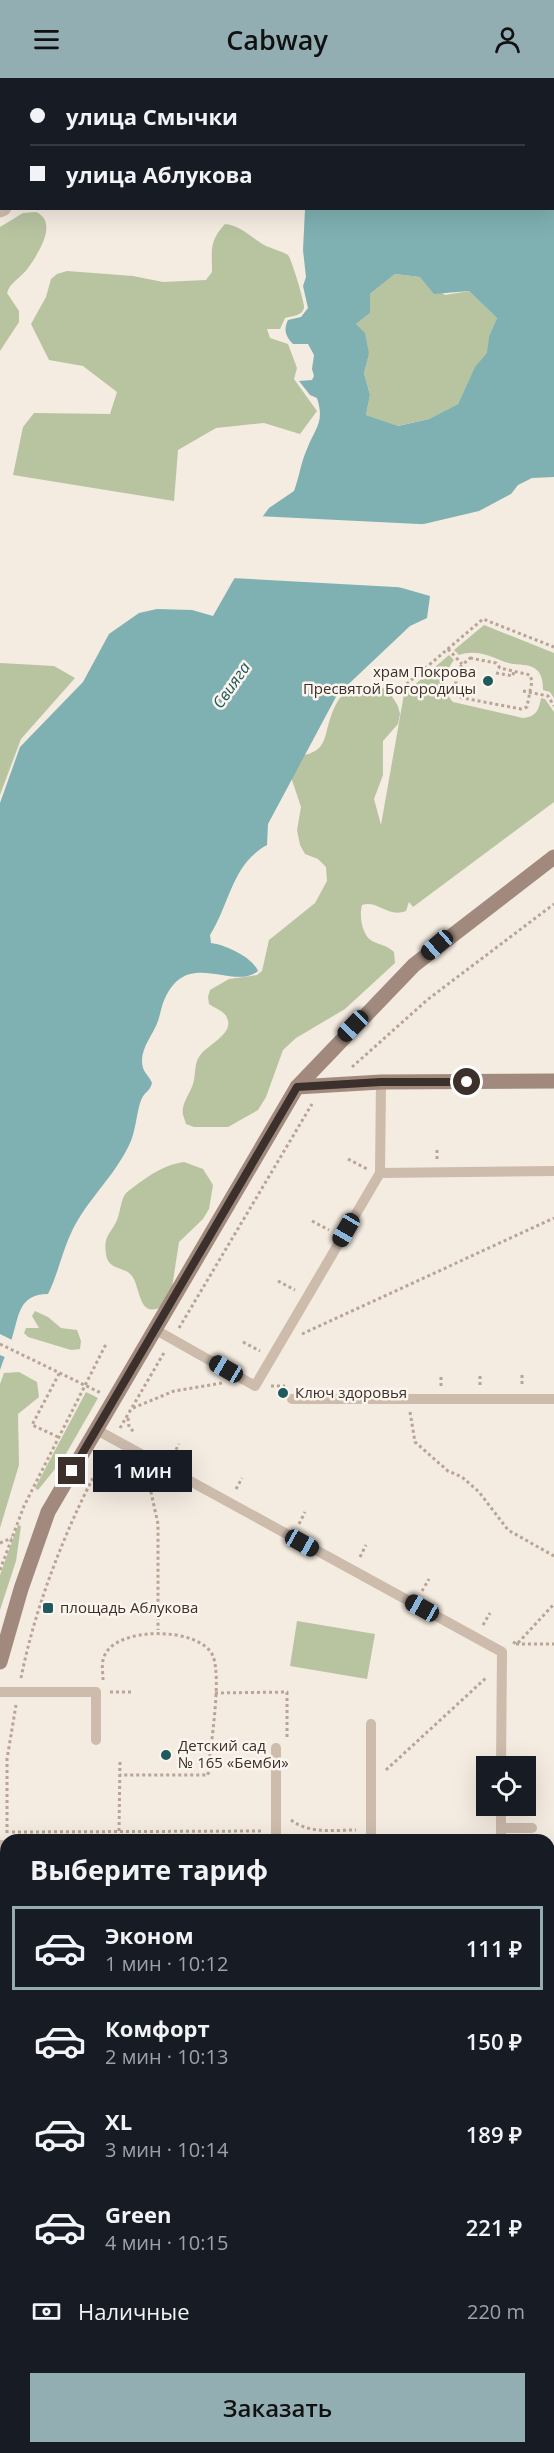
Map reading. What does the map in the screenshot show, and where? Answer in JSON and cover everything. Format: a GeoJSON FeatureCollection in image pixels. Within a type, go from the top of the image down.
{"type":"FeatureCollection","features":[{"type":"Feature","properties":{"kind":"street"},"geometry":{"type":"LineString","coordinates":[[0,1662],[21,1589],[48,1512],[297,1087],[414,965],[554,857]]}},
{"type":"Feature","properties":{"kind":"street"},"geometry":{"type":"LineString","coordinates":[[297,1087],[381,1082],[554,1082]]}},
{"type":"Feature","properties":{"kind":"lane"},"geometry":{"type":"LineString","coordinates":[[156,1330],[255,1386],[380,1173],[381,1082]]}},
{"type":"Feature","properties":{"kind":"lane"},"geometry":{"type":"LineString","coordinates":[[380,1173],[554,1171]]}},
{"type":"Feature","properties":{"kind":"lane"},"geometry":{"type":"LineString","coordinates":[[292,1399],[554,1399]]}},
{"type":"Feature","properties":{"kind":"lane"},"geometry":{"type":"LineString","coordinates":[[97,1430],[502,1658],[501,1756]]}},
{"type":"Feature","properties":{"kind":"lane"},"geometry":{"type":"LineString","coordinates":[[0,1692],[99,1692],[96,1740]]}},
{"type":"Feature","properties":{"kind":"lane"},"geometry":{"type":"LineString","coordinates":[[371,1724],[372,1834]]}},
{"type":"Feature","properties":{"kind":"lane"},"geometry":{"type":"LineString","coordinates":[[276,1748],[276,1834]]}},
{"type":"Feature","properties":{"kind":"lane"},"geometry":{"type":"LineString","coordinates":[[501,1816],[501,1834]]}},
{"type":"Feature","properties":{"kind":"lane"},"geometry":{"type":"LineString","coordinates":[[501,1828],[532,1828]]}},
{"type":"Feature","properties":{"kind":"path"},"geometry":{"type":"LineString","coordinates":[[402,688],[483,618],[554,647]]}},
{"type":"Feature","properties":{"kind":"path"},"geometry":{"type":"LineString","coordinates":[[448,649],[462,664]]}},
{"type":"Feature","properties":{"kind":"path"},"geometry":{"type":"LineString","coordinates":[[470,658],[496,663],[500,668],[514,670],[530,675],[532,681],[528,705],[523,709],[460,698],[456,694],[459,668],[470,658]]}},
{"type":"Feature","properties":{"kind":"path"},"geometry":{"type":"LineString","coordinates":[[495,673],[513,676],[514,670]]}},
{"type":"Feature","properties":{"kind":"path"},"geometry":{"type":"LineString","coordinates":[[523,691],[548,696],[554,706]]}},
{"type":"Feature","properties":{"kind":"path"},"geometry":{"type":"LineString","coordinates":[[213,1834],[119,1831],[7,1832],[7,1759],[26,1652],[42,1600],[85,1490],[313,1103],[427,1000],[554,904]]}},
{"type":"Feature","properties":{"kind":"path"},"geometry":{"type":"LineString","coordinates":[[437,1150],[437,1162],[447,1162]]}},
{"type":"Feature","properties":{"kind":"path"},"geometry":{"type":"LineString","coordinates":[[348,1159],[366,1169]]}},
{"type":"Feature","properties":{"kind":"path"},"geometry":{"type":"LineString","coordinates":[[279,1345],[554,1218]]}},
{"type":"Feature","properties":{"kind":"path"},"geometry":{"type":"LineString","coordinates":[[312,1221],[331,1230]]}},
{"type":"Feature","properties":{"kind":"path"},"geometry":{"type":"LineString","coordinates":[[278,1281],[296,1290]]}},
{"type":"Feature","properties":{"kind":"path"},"geometry":{"type":"LineString","coordinates":[[243,1341],[260,1351]]}},
{"type":"Feature","properties":{"kind":"path"},"geometry":{"type":"LineString","coordinates":[[0,1344],[114,1400]]}},
{"type":"Feature","properties":{"kind":"path"},"geometry":{"type":"LineString","coordinates":[[0,1570],[24,1506],[106,1344]]}},
{"type":"Feature","properties":{"kind":"path"},"geometry":{"type":"LineString","coordinates":[[58,1437],[32,1425],[60,1372]]}},
{"type":"Feature","properties":{"kind":"path"},"geometry":{"type":"LineString","coordinates":[[480,1375],[480,1386]]}},
{"type":"Feature","properties":{"kind":"path"},"geometry":{"type":"LineString","coordinates":[[522,1375],[522,1386]]}},
{"type":"Feature","properties":{"kind":"path"},"geometry":{"type":"LineString","coordinates":[[441,1376],[441,1386]]}},
{"type":"Feature","properties":{"kind":"path"},"geometry":{"type":"LineString","coordinates":[[131,1409],[174,1391],[244,1379]]}},
{"type":"Feature","properties":{"kind":"path"},"geometry":{"type":"LineString","coordinates":[[408,1399],[415,1442],[448,1471],[462,1477],[479,1492],[508,1530],[554,1556]]}},
{"type":"Feature","properties":{"kind":"path"},"geometry":{"type":"LineString","coordinates":[[173,1455],[179,1444]]}},
{"type":"Feature","properties":{"kind":"path"},"geometry":{"type":"LineString","coordinates":[[143,1455],[158,1524],[158,1630]]}},
{"type":"Feature","properties":{"kind":"path"},"geometry":{"type":"LineString","coordinates":[[236,1489],[242,1478]]}},
{"type":"Feature","properties":{"kind":"path"},"geometry":{"type":"LineString","coordinates":[[299,1524],[305,1512]]}},
{"type":"Feature","properties":{"kind":"path"},"geometry":{"type":"LineString","coordinates":[[0,1543],[12,1538]]}},
{"type":"Feature","properties":{"kind":"path"},"geometry":{"type":"LineString","coordinates":[[360,1557],[366,1545]]}},
{"type":"Feature","properties":{"kind":"path"},"geometry":{"type":"LineString","coordinates":[[422,1591],[429,1580]]}},
{"type":"Feature","properties":{"kind":"path"},"geometry":{"type":"LineString","coordinates":[[372,1783],[517,1644],[554,1604]]}},
{"type":"Feature","properties":{"kind":"path"},"geometry":{"type":"LineString","coordinates":[[483,1625],[490,1613]]}},
{"type":"Feature","properties":{"kind":"path"},"geometry":{"type":"LineString","coordinates":[[120,1775],[208,1775],[215,1693],[212,1656],[207,1647],[197,1641],[173,1634],[145,1634],[123,1640],[111,1647],[104,1656],[99,1692],[131,1692]]}},
{"type":"Feature","properties":{"kind":"path"},"geometry":{"type":"LineString","coordinates":[[517,1644],[554,1644]]}},
{"type":"Feature","properties":{"kind":"path"},"geometry":{"type":"LineString","coordinates":[[119,1831],[120,1760]]}},
{"type":"Feature","properties":{"kind":"green space"},"geometry":{"type":"Polygon","coordinates":[[[36,212],[43,217],[46,223],[44,238],[37,255],[28,268],[8,289],[7,293],[19,311],[19,322],[0,351],[0,227],[23,213],[36,212]]]}},
{"type":"Feature","properties":{"kind":"green space"},"geometry":{"type":"Polygon","coordinates":[[[225,224],[236,227],[266,246],[288,255],[292,264],[304,304],[303,311],[285,318],[280,329],[267,329],[270,338],[288,344],[297,368],[294,379],[317,411],[300,434],[264,423],[216,428],[178,450],[174,501],[13,475],[23,427],[34,413],[110,414],[117,392],[83,366],[49,360],[31,324],[46,297],[51,279],[67,271],[133,276],[163,282],[206,280],[212,272],[214,241],[225,224]]]}},
{"type":"Feature","properties":{"kind":"green space"},"geometry":{"type":"Polygon","coordinates":[[[395,274],[420,277],[445,295],[469,291],[497,318],[489,336],[488,353],[475,368],[458,404],[429,419],[397,426],[366,415],[370,395],[364,373],[369,354],[356,324],[370,313],[370,294],[395,274]]]}},
{"type":"Feature","properties":{"kind":"green space"},"geometry":{"type":"Polygon","coordinates":[[[484,625],[554,653],[554,698],[550,692],[543,690],[538,671],[531,666],[509,663],[477,653],[459,655],[454,650],[484,625]]]}},
{"type":"Feature","properties":{"kind":"green space"},"geometry":{"type":"Polygon","coordinates":[[[449,655],[454,660],[446,676],[445,687],[453,702],[523,718],[534,714],[541,698],[545,699],[554,712],[554,802],[413,907],[409,902],[406,911],[399,913],[373,905],[362,905],[361,920],[366,934],[372,941],[394,952],[395,963],[345,1009],[296,1038],[283,1050],[266,1097],[258,1110],[228,1127],[194,1127],[186,1124],[183,1106],[193,1084],[197,1060],[224,1034],[228,1024],[224,1013],[209,1004],[210,990],[229,979],[257,975],[262,971],[269,940],[315,903],[327,881],[326,867],[318,859],[305,854],[300,845],[297,830],[301,807],[291,777],[298,757],[312,753],[321,746],[336,704],[348,690],[365,685],[388,690],[400,714],[398,724],[383,741],[383,775],[374,799],[381,825],[404,694],[449,655]]]}},
{"type":"Feature","properties":{"kind":"green space"},"geometry":{"type":"Polygon","coordinates":[[[0,663],[54,666],[75,678],[21,739],[0,795],[0,663]]]}},
{"type":"Feature","properties":{"kind":"green space"},"geometry":{"type":"Polygon","coordinates":[[[184,1162],[203,1169],[213,1185],[209,1209],[203,1219],[179,1242],[171,1294],[163,1306],[149,1309],[142,1301],[132,1276],[113,1266],[107,1259],[106,1243],[126,1193],[160,1170],[184,1162]]]}},
{"type":"Feature","properties":{"kind":"green space"},"geometry":{"type":"Polygon","coordinates":[[[35,1311],[48,1317],[61,1328],[77,1330],[81,1341],[80,1349],[71,1350],[28,1337],[24,1333],[26,1328],[39,1328],[32,1316],[35,1311]]]}},
{"type":"Feature","properties":{"kind":"green space"},"geometry":{"type":"Polygon","coordinates":[[[19,1372],[37,1382],[39,1397],[18,1414],[19,1465],[0,1528],[0,1384],[4,1373],[19,1372]]]}},
{"type":"Feature","properties":{"kind":"green space"},"geometry":{"type":"Polygon","coordinates":[[[86,1392],[98,1398],[63,1459],[38,1490],[35,1488],[86,1392]]]}},
{"type":"Feature","properties":{"kind":"green space"},"geometry":{"type":"Polygon","coordinates":[[[18,1525],[21,1526],[16,1561],[0,1610],[0,1575],[18,1525]]]}},
{"type":"Feature","properties":{"kind":"green space"},"geometry":{"type":"Polygon","coordinates":[[[297,1621],[375,1634],[367,1679],[290,1666],[297,1621]]]}},
{"type":"Feature","properties":{"kind":"water","name":"Свияга"},"geometry":{"type":"Polygon","coordinates":[[[305,210],[554,210],[554,477],[532,478],[518,485],[511,494],[479,511],[356,540],[357,569],[395,586],[430,596],[427,618],[410,626],[337,695],[268,824],[267,845],[255,853],[239,873],[210,935],[211,943],[238,952],[258,971],[247,976],[235,977],[196,973],[183,976],[172,986],[143,1055],[143,1068],[152,1083],[140,1102],[130,1143],[118,1165],[75,1225],[48,1294],[31,1298],[21,1308],[0,1370],[0,803],[20,747],[83,682],[109,634],[139,613],[157,609],[192,610],[213,616],[242,565],[245,527],[294,491],[320,414],[317,398],[310,395],[299,381],[312,380],[314,355],[308,344],[293,344],[286,330],[288,320],[301,317],[308,308],[303,286],[306,277],[303,250],[305,210]],[[395,274],[370,294],[370,313],[356,324],[365,333],[369,354],[364,373],[370,395],[366,415],[398,426],[429,419],[458,404],[475,367],[487,353],[489,336],[497,318],[469,291],[434,294],[420,277],[395,274]]]}},
{"type":"Feature","properties":{"kind":"pier"},"geometry":{"type":"Polygon","coordinates":[[[257,516],[439,525],[408,530],[389,541],[359,542],[360,566],[372,567],[396,583],[413,588],[231,578],[239,564],[239,532],[243,524],[257,516]]]}},
{"type":"Feature","properties":{"kind":"pier"},"geometry":{"type":"Polygon","coordinates":[[[0,1334],[14,1341],[7,1358],[0,1355],[0,1334]]]}},
{"type":"Feature","properties":{"kind":"place","name":"храм Покрова Пресвятой Богородицы"},"geometry":{"type":"Point","coordinates":[488,681]}},
{"type":"Feature","properties":{"kind":"place","name":"Ключ здоровья"},"geometry":{"type":"Point","coordinates":[283,1393]}},
{"type":"Feature","properties":{"kind":"place","name":"площадь Аблукова"},"geometry":{"type":"Point","coordinates":[48,1608]}},
{"type":"Feature","properties":{"kind":"place","name":"Детский сад № 165 «Бемби»"},"geometry":{"type":"Point","coordinates":[166,1755]}},
{"type":"Feature","properties":{"kind":"route"},"geometry":{"type":"LineString","coordinates":[[72,1471],[297,1087],[334,1083],[467,1082]]}}]}
